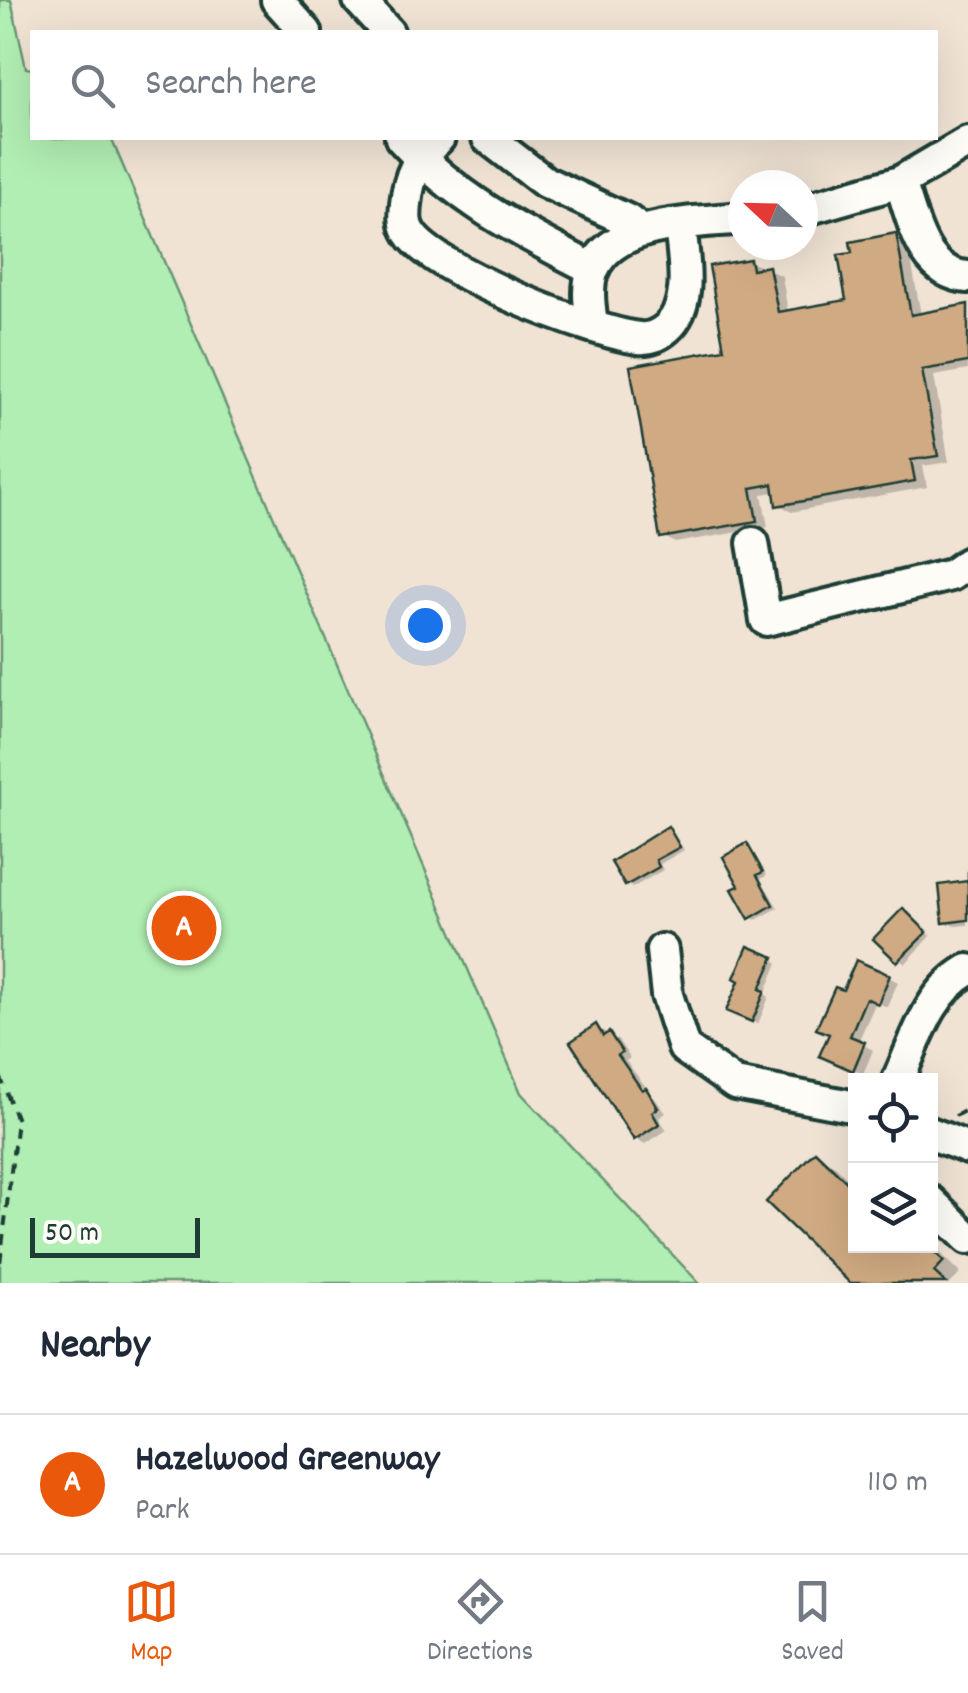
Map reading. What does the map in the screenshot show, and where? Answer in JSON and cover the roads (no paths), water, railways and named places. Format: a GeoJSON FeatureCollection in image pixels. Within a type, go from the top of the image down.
{"type":"FeatureCollection","features":[{"type":"Feature","properties":{"kind":"street"},"geometry":{"type":"LineString","coordinates":[[277,0],[304,30]]}},
{"type":"Feature","properties":{"kind":"street"},"geometry":{"type":"LineString","coordinates":[[360,0],[386,30]]}},
{"type":"Feature","properties":{"kind":"street"},"geometry":{"type":"LineString","coordinates":[[491,140],[544,182],[627,220],[640,230]]}},
{"type":"Feature","properties":{"kind":"street"},"geometry":{"type":"LineString","coordinates":[[818,206],[900,182],[968,142]]}},
{"type":"Feature","properties":{"kind":"street"},"geometry":{"type":"LineString","coordinates":[[593,268],[498,220],[420,144],[408,180],[405,221],[411,236],[427,250],[508,296],[592,326],[640,338],[657,336],[671,326],[682,301],[686,278],[680,225]]}},
{"type":"Feature","properties":{"kind":"street"},"geometry":{"type":"LineString","coordinates":[[900,182],[922,244],[931,258],[943,270],[968,277]]}},
{"type":"Feature","properties":{"kind":"street"},"geometry":{"type":"LineString","coordinates":[[592,326],[589,289],[593,268],[611,248],[640,230],[728,220]]}},
{"type":"Feature","properties":{"kind":"street"},"geometry":{"type":"LineString","coordinates":[[753,542],[766,620],[951,575],[968,563]]}},
{"type":"Feature","properties":{"kind":"street"},"geometry":{"type":"LineString","coordinates":[[662,950],[667,995],[684,1048],[735,1084],[848,1105]]}},
{"type":"Feature","properties":{"kind":"street"},"geometry":{"type":"LineString","coordinates":[[901,1073],[930,1007],[949,981],[968,970]]}},
{"type":"Feature","properties":{"kind":"street"},"geometry":{"type":"LineString","coordinates":[[938,1136],[968,1148]]}},
{"type":"Feature","properties":{"kind":"street"},"geometry":{"type":"LineString","coordinates":[[938,1209],[968,1238]]}},
{"type":"Feature","properties":{"kind":"place","name":"Hazelwood Greenway"},"geometry":{"type":"Point","coordinates":[184,928]}}]}
